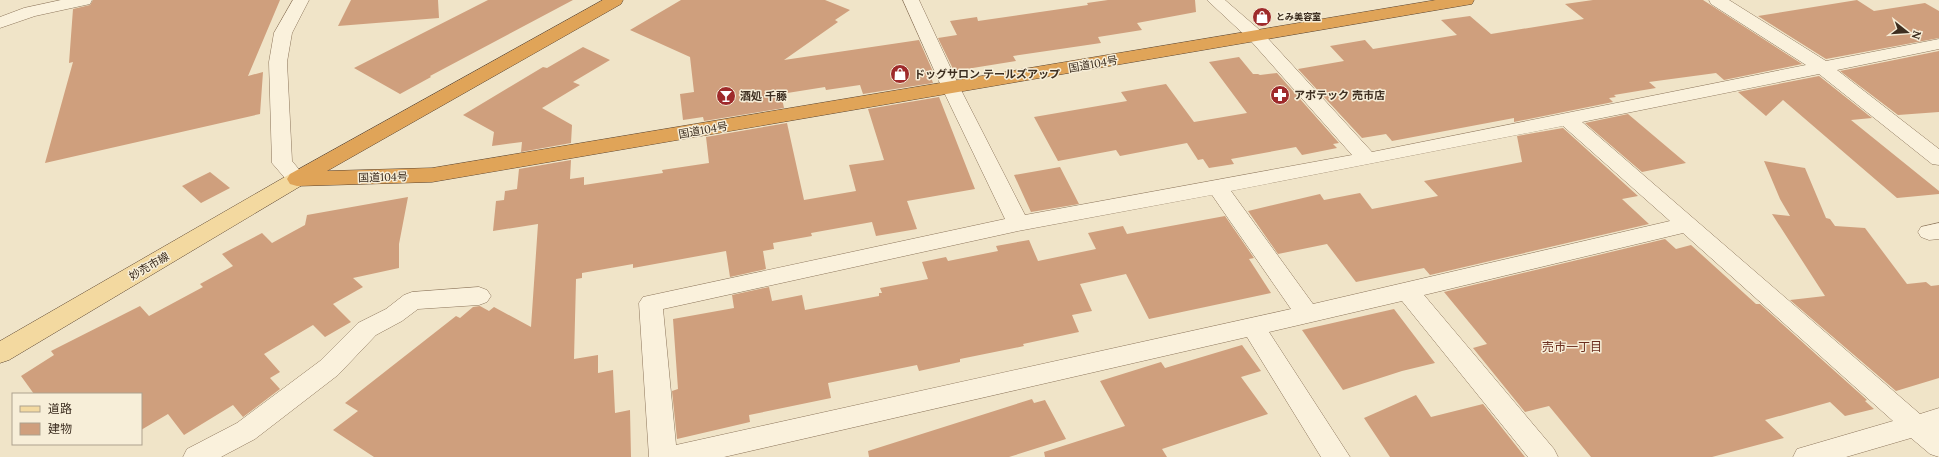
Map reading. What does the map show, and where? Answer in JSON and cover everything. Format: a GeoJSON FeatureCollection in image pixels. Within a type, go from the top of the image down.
{"type":"FeatureCollection","features":[{"type":"Feature","properties":{"kind":"highway"},"geometry":{"type":"LineString","coordinates":[[298,179],[615,0]]}},
{"type":"Feature","properties":{"kind":"highway","name":"国道104号"},"geometry":{"type":"LineString","coordinates":[[298,179],[432,175],[1466,0]]}},
{"type":"Feature","properties":{"kind":"main road","name":"妙売市線"},"geometry":{"type":"LineString","coordinates":[[0,353],[298,179]]}},
{"type":"Feature","properties":{"kind":"street"},"geometry":{"type":"LineString","coordinates":[[17,0],[30,12]]}},
{"type":"Feature","properties":{"kind":"street"},"geometry":{"type":"LineString","coordinates":[[0,23],[30,12],[84,0]]}},
{"type":"Feature","properties":{"kind":"street"},"geometry":{"type":"LineString","coordinates":[[298,179],[282,163],[278,62],[283,33],[301,0]]}},
{"type":"Feature","properties":{"kind":"street"},"geometry":{"type":"LineString","coordinates":[[911,0],[951,88],[1018,224]]}},
{"type":"Feature","properties":{"kind":"street"},"geometry":{"type":"LineString","coordinates":[[1215,0],[1256,36],[1367,159]]}},
{"type":"Feature","properties":{"kind":"street"},"geometry":{"type":"LineString","coordinates":[[1717,0],[1822,67],[1939,159]]}},
{"type":"Feature","properties":{"kind":"street"},"geometry":{"type":"LineString","coordinates":[[663,457],[651,303],[1018,224],[1367,159],[1939,44]]}},
{"type":"Feature","properties":{"kind":"street"},"geometry":{"type":"LineString","coordinates":[[1566,118],[1687,225],[1927,422],[1939,446]]}},
{"type":"Feature","properties":{"kind":"street"},"geometry":{"type":"LineString","coordinates":[[1217,187],[1307,314]]}},
{"type":"Feature","properties":{"kind":"street"},"geometry":{"type":"LineString","coordinates":[[674,457],[1253,327],[1687,225]]}},
{"type":"Feature","properties":{"kind":"street"},"geometry":{"type":"LineString","coordinates":[[1407,291],[1544,457]]}},
{"type":"Feature","properties":{"kind":"street"},"geometry":{"type":"LineString","coordinates":[[197,457],[246,432],[329,368],[367,329],[394,315],[412,301],[479,296]]}},
{"type":"Feature","properties":{"kind":"street"},"geometry":{"type":"LineString","coordinates":[[1253,327],[1336,457]]}},
{"type":"Feature","properties":{"kind":"street"},"geometry":{"type":"LineString","coordinates":[[1807,457],[1927,422]]}},
{"type":"Feature","properties":{"kind":"building"},"geometry":{"type":"Polygon","coordinates":[[[93,0],[280,0],[248,76],[263,72],[260,114],[45,163],[73,62],[69,63],[73,9],[90,5],[93,0]]]}},
{"type":"Feature","properties":{"kind":"building"},"geometry":{"type":"Polygon","coordinates":[[[351,0],[438,0],[439,18],[338,26],[351,0]]]}},
{"type":"Feature","properties":{"kind":"building"},"geometry":{"type":"Polygon","coordinates":[[[488,0],[573,0],[430,76],[431,77],[400,94],[354,68],[488,0]]]}},
{"type":"Feature","properties":{"kind":"building"},"geometry":{"type":"Polygon","coordinates":[[[681,0],[825,0],[850,10],[835,20],[838,22],[784,60],[919,40],[934,74],[930,74],[933,83],[863,94],[860,85],[826,90],[825,87],[781,94],[784,108],[704,121],[703,117],[683,120],[680,94],[694,92],[690,57],[630,30],[681,0]]]}},
{"type":"Feature","properties":{"kind":"building"},"geometry":{"type":"Polygon","coordinates":[[[1108,0],[1195,0],[1196,12],[1137,23],[1142,30],[1098,37],[1101,43],[1013,56],[1016,61],[954,71],[938,38],[957,35],[950,21],[977,17],[978,21],[1088,5],[1087,3],[1108,0]]]}},
{"type":"Feature","properties":{"kind":"building"},"geometry":{"type":"Polygon","coordinates":[[[1593,0],[1703,0],[1802,64],[1724,80],[1716,73],[1649,82],[1656,88],[1614,95],[1616,97],[1609,98],[1613,102],[1514,122],[1514,118],[1392,141],[1386,134],[1362,138],[1298,69],[1344,61],[1330,46],[1365,40],[1373,49],[1457,35],[1441,20],[1470,16],[1491,34],[1584,19],[1565,4],[1593,0]]]}},
{"type":"Feature","properties":{"kind":"building"},"geometry":{"type":"Polygon","coordinates":[[[1857,0],[1874,11],[1925,3],[1939,11],[1939,38],[1826,59],[1758,16],[1857,0]]]}},
{"type":"Feature","properties":{"kind":"building"},"geometry":{"type":"Polygon","coordinates":[[[583,47],[610,60],[573,82],[580,85],[542,108],[572,125],[571,143],[521,152],[522,142],[492,146],[494,132],[463,115],[543,67],[547,68],[583,47]]]}},
{"type":"Feature","properties":{"kind":"building"},"geometry":{"type":"Polygon","coordinates":[[[1939,51],[1939,112],[1898,115],[1840,71],[1939,51]]]}},
{"type":"Feature","properties":{"kind":"building"},"geometry":{"type":"Polygon","coordinates":[[[1239,57],[1253,74],[1260,75],[1277,73],[1339,143],[1333,144],[1337,148],[1302,155],[1296,147],[1231,159],[1234,164],[1209,168],[1203,159],[1198,160],[1187,143],[1120,156],[1116,150],[1058,161],[1034,117],[1127,101],[1121,92],[1166,84],[1194,122],[1247,113],[1209,62],[1239,57]]]}},
{"type":"Feature","properties":{"kind":"building"},"geometry":{"type":"Polygon","coordinates":[[[1819,76],[1872,118],[1851,120],[1939,191],[1939,194],[1897,198],[1783,100],[1766,116],[1738,92],[1819,76]]]}},
{"type":"Feature","properties":{"kind":"building"},"geometry":{"type":"Polygon","coordinates":[[[939,97],[975,189],[907,201],[917,229],[876,236],[872,222],[811,233],[812,236],[773,243],[774,249],[763,251],[766,269],[730,277],[726,251],[633,268],[633,264],[582,273],[582,278],[576,279],[574,359],[598,355],[598,373],[613,370],[615,413],[630,410],[631,457],[374,457],[333,430],[358,411],[345,403],[456,316],[460,318],[473,307],[480,306],[489,311],[494,307],[531,327],[538,224],[493,231],[496,201],[504,200],[505,191],[517,189],[519,169],[571,160],[570,179],[584,177],[584,185],[663,173],[662,170],[709,163],[706,137],[787,123],[804,200],[856,191],[849,165],[884,160],[868,109],[939,97]]]}},
{"type":"Feature","properties":{"kind":"building"},"geometry":{"type":"Polygon","coordinates":[[[1628,114],[1686,163],[1642,172],[1585,123],[1628,114]]]}},
{"type":"Feature","properties":{"kind":"building"},"geometry":{"type":"Polygon","coordinates":[[[1563,128],[1638,196],[1622,199],[1649,224],[1430,275],[1424,268],[1356,282],[1327,244],[1278,254],[1248,211],[1320,194],[1324,200],[1360,193],[1372,209],[1438,196],[1424,181],[1522,162],[1517,136],[1563,128]]]}},
{"type":"Feature","properties":{"kind":"building"},"geometry":{"type":"Polygon","coordinates":[[[1764,161],[1805,168],[1826,218],[1830,219],[1835,226],[1865,228],[1907,284],[1926,282],[1931,286],[1939,285],[1939,378],[1896,391],[1790,300],[1825,296],[1772,214],[1790,216],[1780,199],[1764,161]]]}},
{"type":"Feature","properties":{"kind":"building"},"geometry":{"type":"Polygon","coordinates":[[[1060,167],[1079,204],[1031,212],[1014,175],[1060,167]]]}},
{"type":"Feature","properties":{"kind":"building"},"geometry":{"type":"Polygon","coordinates":[[[210,172],[230,188],[201,203],[182,186],[210,172]]]}},
{"type":"Feature","properties":{"kind":"building"},"geometry":{"type":"Polygon","coordinates":[[[408,197],[399,244],[399,268],[353,278],[363,287],[333,304],[351,322],[325,337],[313,325],[264,354],[280,372],[270,378],[280,389],[243,417],[233,405],[184,435],[168,414],[142,429],[142,393],[33,393],[21,376],[54,355],[51,351],[140,306],[149,316],[203,287],[200,284],[233,266],[222,254],[262,233],[272,243],[305,225],[307,215],[408,197]]]}},
{"type":"Feature","properties":{"kind":"building"},"geometry":{"type":"Polygon","coordinates":[[[1225,216],[1254,258],[1249,259],[1271,293],[1149,319],[1126,274],[1080,284],[1092,311],[1072,315],[1079,332],[1023,344],[1024,346],[960,359],[960,362],[919,371],[917,365],[828,383],[831,398],[749,415],[750,422],[677,439],[672,391],[678,389],[673,319],[734,308],[732,295],[769,287],[772,301],[802,295],[805,310],[879,296],[879,293],[882,293],[880,288],[928,279],[922,262],[946,257],[948,261],[998,251],[996,246],[1029,240],[1038,261],[1096,249],[1088,233],[1123,226],[1127,234],[1225,216]]]}},
{"type":"Feature","properties":{"kind":"building"},"geometry":{"type":"Polygon","coordinates":[[[1665,239],[1676,249],[1691,245],[1756,304],[1760,304],[1867,400],[1865,401],[1874,409],[1845,416],[1830,402],[1765,420],[1784,438],[1712,457],[1591,457],[1549,406],[1525,412],[1473,348],[1487,344],[1444,292],[1665,239]]]}},
{"type":"Feature","properties":{"kind":"building"},"geometry":{"type":"Polygon","coordinates":[[[1394,309],[1435,363],[1402,371],[1343,390],[1302,330],[1394,309]]]}},
{"type":"Feature","properties":{"kind":"building"},"geometry":{"type":"Polygon","coordinates":[[[1242,345],[1261,371],[1241,377],[1268,414],[1162,449],[1167,457],[1045,457],[1044,452],[1125,426],[1100,381],[1161,362],[1165,368],[1242,345]]]}},
{"type":"Feature","properties":{"kind":"building"},"geometry":{"type":"Polygon","coordinates":[[[1416,395],[1431,417],[1483,404],[1525,457],[1390,457],[1364,418],[1416,395]]]}},
{"type":"Feature","properties":{"kind":"building"},"geometry":{"type":"Polygon","coordinates":[[[1032,399],[1034,403],[1045,400],[1066,439],[1009,457],[869,457],[868,451],[1032,399]]]}},
{"type":"Feature","properties":{"kind":"place","name":"とみ美容室"},"geometry":{"type":"Point","coordinates":[1262,17]}},
{"type":"Feature","properties":{"kind":"place","name":"ドッグサロン テールズアップ"},"geometry":{"type":"Point","coordinates":[900,74]}},
{"type":"Feature","properties":{"kind":"place","name":"アポテック 売市店"},"geometry":{"type":"Point","coordinates":[1280,95]}},
{"type":"Feature","properties":{"kind":"place","name":"酒処 千藤"},"geometry":{"type":"Point","coordinates":[726,96]}},
{"type":"Feature","properties":{"kind":"district","name":"売市一丁目"},"geometry":{"type":"Point","coordinates":[1572,347]}}]}
